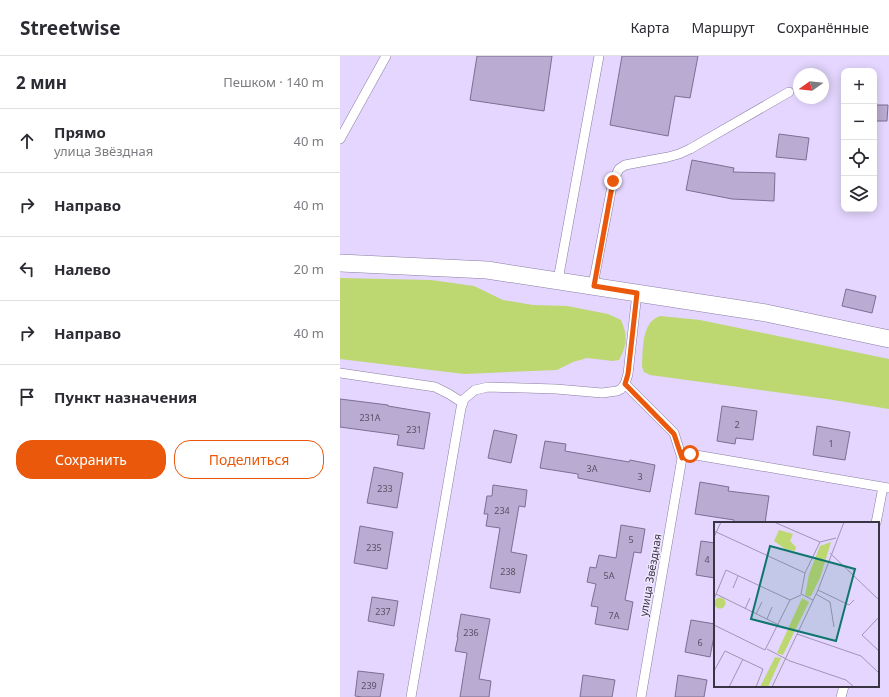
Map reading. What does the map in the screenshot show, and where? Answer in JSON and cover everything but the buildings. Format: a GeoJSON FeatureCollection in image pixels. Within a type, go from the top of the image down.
{"type":"FeatureCollection","features":[{"type":"Feature","properties":{"kind":"street"},"geometry":{"type":"LineString","coordinates":[[340,262],[486,270],[558,280],[766,312],[889,339]]}},
{"type":"Feature","properties":{"kind":"lane"},"geometry":{"type":"LineString","coordinates":[[340,139],[386,56]]}},
{"type":"Feature","properties":{"kind":"lane"},"geometry":{"type":"LineString","coordinates":[[558,280],[598,56]]}},
{"type":"Feature","properties":{"kind":"lane"},"geometry":{"type":"LineString","coordinates":[[594,286],[613,181],[618,169],[627,164],[679,154],[789,92]]}},
{"type":"Feature","properties":{"kind":"lane"},"geometry":{"type":"LineString","coordinates":[[411,697],[461,408],[464,399],[475,390],[488,387],[556,389],[602,393],[621,389],[625,384],[628,374],[637,293]]}},
{"type":"Feature","properties":{"kind":"lane"},"geometry":{"type":"LineString","coordinates":[[340,373],[435,388],[463,403]]}},
{"type":"Feature","properties":{"kind":"lane","name":"улица Звёздная"},"geometry":{"type":"LineString","coordinates":[[625,384],[674,434],[682,458],[641,697]]}},
{"type":"Feature","properties":{"kind":"lane"},"geometry":{"type":"LineString","coordinates":[[682,458],[690,454],[886,488],[876,522]]}},
{"type":"Feature","properties":{"kind":"lane"},"geometry":{"type":"LineString","coordinates":[[842,697],[844,687]]}},
{"type":"Feature","properties":{"kind":"green space"},"geometry":{"type":"Polygon","coordinates":[[[340,278],[431,280],[474,286],[503,300],[533,305],[567,306],[608,314],[621,320],[626,336],[624,350],[619,360],[613,361],[587,358],[573,362],[557,370],[464,374],[340,359],[340,278]]]}},
{"type":"Feature","properties":{"kind":"green space"},"geometry":{"type":"Polygon","coordinates":[[[660,316],[700,320],[889,359],[889,409],[650,375],[644,372],[642,367],[644,338],[649,324],[660,316]]]}},
{"type":"Feature","properties":{"kind":"route"},"geometry":{"type":"LineString","coordinates":[[613,181],[594,286],[637,293],[628,374],[625,384],[674,434],[682,458],[690,454]]}}]}
